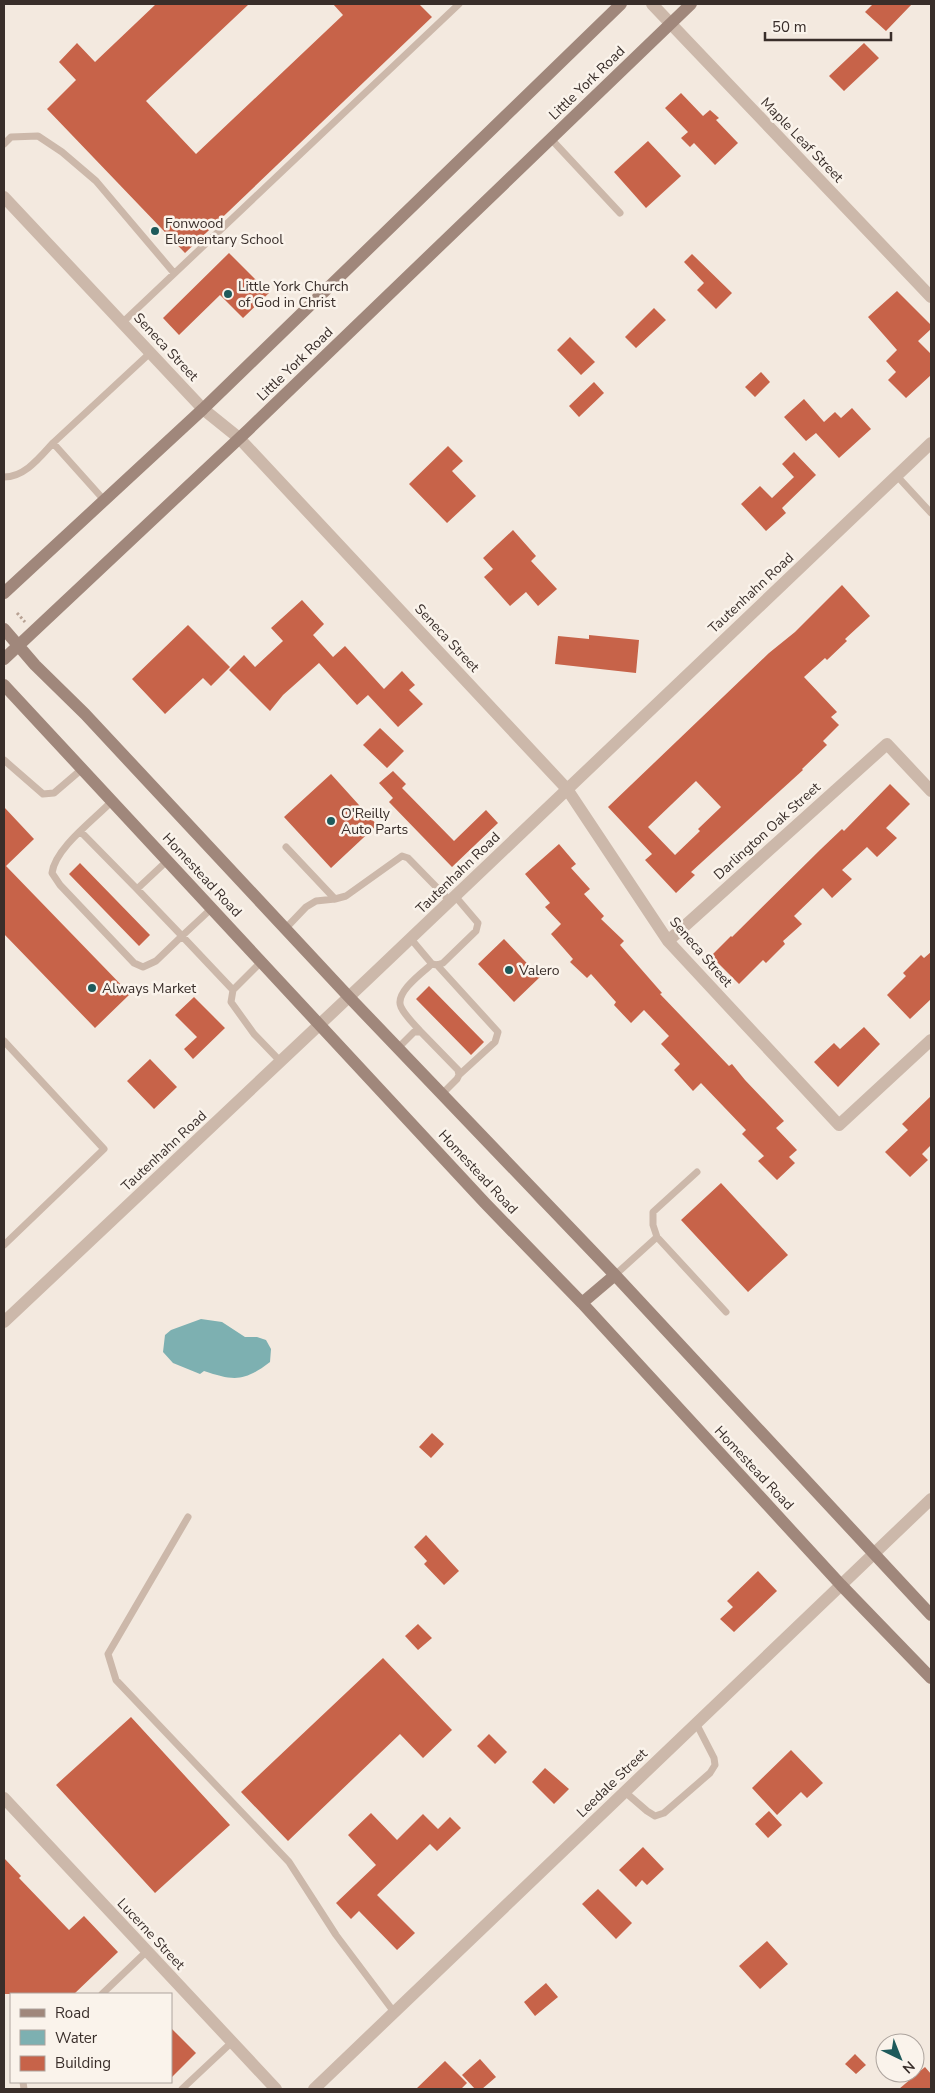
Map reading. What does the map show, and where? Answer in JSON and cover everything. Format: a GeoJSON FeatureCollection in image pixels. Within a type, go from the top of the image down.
{"type":"FeatureCollection","features":[{"type":"Feature","properties":{"kind":"main road"},"geometry":{"type":"LineString","coordinates":[[4,593],[203,409],[621,4]]}},
{"type":"Feature","properties":{"kind":"main road","name":"Little York Road"},"geometry":{"type":"LineString","coordinates":[[4,660],[692,4]]}},
{"type":"Feature","properties":{"kind":"main road","name":"Homestead Road"},"geometry":{"type":"LineString","coordinates":[[4,629],[349,997],[615,1275],[931,1615]]}},
{"type":"Feature","properties":{"kind":"main road","name":"Homestead Road"},"geometry":{"type":"LineString","coordinates":[[4,685],[321,1024],[485,1203],[582,1303],[841,1585],[931,1678]]}},
{"type":"Feature","properties":{"kind":"main road"},"geometry":{"type":"LineString","coordinates":[[582,1303],[615,1275]]}},
{"type":"Feature","properties":{"kind":"street","name":"Maple Leaf Street"},"geometry":{"type":"LineString","coordinates":[[652,4],[931,297]]}},
{"type":"Feature","properties":{"kind":"street","name":"Seneca Street"},"geometry":{"type":"LineString","coordinates":[[4,197],[203,409],[239,438],[568,788],[668,941],[839,1125],[931,1040]]}},
{"type":"Feature","properties":{"kind":"street","name":"Tautenhahn Road"},"geometry":{"type":"LineString","coordinates":[[4,1322],[281,1062],[931,443]]}},
{"type":"Feature","properties":{"kind":"street","name":"Darlington Oak Street"},"geometry":{"type":"LineString","coordinates":[[668,941],[887,744],[931,791]]}},
{"type":"Feature","properties":{"kind":"street","name":"Leedale Street"},"geometry":{"type":"LineString","coordinates":[[314,2089],[931,1499]]}},
{"type":"Feature","properties":{"kind":"street","name":"Lucerne Street"},"geometry":{"type":"LineString","coordinates":[[4,1798],[276,2089]]}},
{"type":"Feature","properties":{"kind":"lane"},"geometry":{"type":"LineString","coordinates":[[122,323],[459,4]]}},
{"type":"Feature","properties":{"kind":"lane"},"geometry":{"type":"LineString","coordinates":[[4,144],[11,137],[38,136],[62,152],[96,182],[174,273]]}},
{"type":"Feature","properties":{"kind":"lane"},"geometry":{"type":"LineString","coordinates":[[551,139],[620,213]]}},
{"type":"Feature","properties":{"kind":"lane"},"geometry":{"type":"LineString","coordinates":[[4,477],[22,472],[33,465],[150,353]]}},
{"type":"Feature","properties":{"kind":"lane"},"geometry":{"type":"LineString","coordinates":[[53,444],[104,500]]}},
{"type":"Feature","properties":{"kind":"lane"},"geometry":{"type":"LineString","coordinates":[[897,476],[931,513]]}},
{"type":"Feature","properties":{"kind":"lane"},"geometry":{"type":"LineString","coordinates":[[4,760],[43,794],[54,793],[82,769]]}},
{"type":"Feature","properties":{"kind":"lane"},"geometry":{"type":"LineString","coordinates":[[112,801],[66,846],[53,863],[52,873],[60,885],[134,963],[143,967],[156,961],[212,908]]}},
{"type":"Feature","properties":{"kind":"lane"},"geometry":{"type":"LineString","coordinates":[[81,832],[232,990]]}},
{"type":"Feature","properties":{"kind":"lane"},"geometry":{"type":"LineString","coordinates":[[286,847],[335,899]]}},
{"type":"Feature","properties":{"kind":"lane"},"geometry":{"type":"LineString","coordinates":[[286,929],[306,907],[316,901],[346,896],[402,856],[408,858],[476,919],[478,923],[476,931],[443,963],[435,964],[403,992],[400,999],[400,1006],[421,1032],[458,1070],[459,1075]]}},
{"type":"Feature","properties":{"kind":"lane"},"geometry":{"type":"LineString","coordinates":[[137,889],[168,860]]}},
{"type":"Feature","properties":{"kind":"lane"},"geometry":{"type":"LineString","coordinates":[[411,938],[498,1032],[495,1042],[459,1075],[442,1094]]}},
{"type":"Feature","properties":{"kind":"lane"},"geometry":{"type":"LineString","coordinates":[[262,961],[232,990],[231,1002],[254,1034],[281,1062]]}},
{"type":"Feature","properties":{"kind":"lane"},"geometry":{"type":"LineString","coordinates":[[398,1048],[414,1032],[421,1032]]}},
{"type":"Feature","properties":{"kind":"lane"},"geometry":{"type":"LineString","coordinates":[[4,1041],[104,1149],[4,1245]]}},
{"type":"Feature","properties":{"kind":"lane"},"geometry":{"type":"LineString","coordinates":[[697,1172],[654,1212],[653,1225],[657,1237],[726,1312]]}},
{"type":"Feature","properties":{"kind":"lane"},"geometry":{"type":"LineString","coordinates":[[615,1275],[657,1237]]}},
{"type":"Feature","properties":{"kind":"lane"},"geometry":{"type":"LineString","coordinates":[[188,1517],[108,1654],[116,1680],[289,1862],[336,1935],[394,2012]]}},
{"type":"Feature","properties":{"kind":"lane"},"geometry":{"type":"LineString","coordinates":[[625,1792],[646,1811],[655,1816],[664,1813],[710,1773],[716,1765],[714,1758],[696,1724]]}},
{"type":"Feature","properties":{"kind":"lane"},"geometry":{"type":"LineString","coordinates":[[103,1993],[147,1951]]}},
{"type":"Feature","properties":{"kind":"lane"},"geometry":{"type":"LineString","coordinates":[[182,2089],[232,2042]]}},
{"type":"Feature","properties":{"kind":"path"},"geometry":{"type":"LineString","coordinates":[[17,613],[27,624]]}},
{"type":"Feature","properties":{"kind":"water"},"geometry":{"type":"Polygon","coordinates":[[[201,1319],[222,1322],[245,1337],[257,1337],[266,1340],[271,1349],[270,1362],[253,1373],[238,1378],[223,1377],[204,1371],[200,1374],[173,1363],[163,1352],[165,1335],[171,1330],[201,1319]]]}},
{"type":"Feature","properties":{"kind":"building"},"geometry":{"type":"Polygon","coordinates":[[[156,4],[249,4],[146,101],[196,154],[343,15],[333,4],[419,4],[432,17],[185,253],[47,109],[76,80],[59,62],[77,43],[95,62],[156,4]]]}},
{"type":"Feature","properties":{"kind":"building"},"geometry":{"type":"Polygon","coordinates":[[[873,4],[912,4],[886,31],[865,12],[873,4]]]}},
{"type":"Feature","properties":{"kind":"building"},"geometry":{"type":"Polygon","coordinates":[[[864,43],[879,58],[844,91],[829,76],[864,43]]]}},
{"type":"Feature","properties":{"kind":"building"},"geometry":{"type":"Polygon","coordinates":[[[681,93],[703,116],[710,110],[719,118],[716,120],[738,143],[715,165],[694,143],[690,147],[681,138],[688,132],[665,108],[681,93]]]}},
{"type":"Feature","properties":{"kind":"building"},"geometry":{"type":"Polygon","coordinates":[[[648,141],[681,176],[646,208],[614,172],[648,141]]]}},
{"type":"Feature","properties":{"kind":"building","name":"Little York Church of God in Christ"},"geometry":{"type":"Polygon","coordinates":[[[229,253],[269,293],[243,318],[220,295],[179,335],[163,318],[229,253]]]}},
{"type":"Feature","properties":{"kind":"building"},"geometry":{"type":"Polygon","coordinates":[[[692,254],[732,293],[716,309],[697,290],[704,283],[684,262],[692,254]]]}},
{"type":"Feature","properties":{"kind":"building"},"geometry":{"type":"Polygon","coordinates":[[[897,291],[931,325],[931,329],[918,341],[931,354],[931,375],[906,398],[888,380],[896,372],[886,361],[897,350],[868,317],[897,291]]]}},
{"type":"Feature","properties":{"kind":"building"},"geometry":{"type":"Polygon","coordinates":[[[654,308],[666,320],[636,348],[625,337],[654,308]]]}},
{"type":"Feature","properties":{"kind":"building"},"geometry":{"type":"Polygon","coordinates":[[[570,337],[595,362],[581,375],[557,350],[570,337]]]}},
{"type":"Feature","properties":{"kind":"building"},"geometry":{"type":"Polygon","coordinates":[[[761,372],[770,382],[755,397],[745,387],[761,372]]]}},
{"type":"Feature","properties":{"kind":"building"},"geometry":{"type":"Polygon","coordinates":[[[594,382],[604,393],[579,417],[569,406],[594,382]]]}},
{"type":"Feature","properties":{"kind":"building"},"geometry":{"type":"Polygon","coordinates":[[[804,399],[824,422],[835,412],[841,418],[852,408],[871,429],[839,458],[816,433],[806,441],[784,417],[804,399]]]}},
{"type":"Feature","properties":{"kind":"building"},"geometry":{"type":"Polygon","coordinates":[[[448,446],[463,461],[452,471],[476,496],[447,523],[409,484],[448,446]]]}},
{"type":"Feature","properties":{"kind":"building"},"geometry":{"type":"Polygon","coordinates":[[[794,452],[816,475],[782,508],[786,513],[766,531],[741,504],[760,486],[772,498],[794,477],[782,464],[794,452]]]}},
{"type":"Feature","properties":{"kind":"building"},"geometry":{"type":"Polygon","coordinates":[[[513,530],[536,556],[531,561],[557,589],[538,606],[526,592],[510,606],[484,577],[493,569],[483,558],[513,530]]]}},
{"type":"Feature","properties":{"kind":"building"},"geometry":{"type":"Polygon","coordinates":[[[842,585],[870,616],[845,639],[847,641],[827,660],[825,658],[804,677],[837,712],[831,717],[839,725],[823,741],[827,745],[803,770],[691,872],[695,875],[676,893],[645,860],[652,854],[608,807],[769,653],[795,632],[842,585]],[[696,781],[648,827],[675,855],[721,807],[696,781]]]}},
{"type":"Feature","properties":{"kind":"building"},"geometry":{"type":"Polygon","coordinates":[[[302,600],[324,624],[313,635],[333,657],[345,646],[384,689],[402,671],[415,685],[409,690],[423,704],[398,727],[368,695],[357,705],[319,663],[283,695],[270,711],[229,670],[244,655],[255,667],[283,641],[271,628],[302,600]]]}},
{"type":"Feature","properties":{"kind":"building"},"geometry":{"type":"Polygon","coordinates":[[[188,625],[230,667],[211,686],[203,678],[165,714],[132,679],[188,625]]]}},
{"type":"Feature","properties":{"kind":"building"},"geometry":{"type":"Polygon","coordinates":[[[589,635],[639,640],[636,673],[555,664],[558,636],[589,639],[589,635]]]}},
{"type":"Feature","properties":{"kind":"building"},"geometry":{"type":"Polygon","coordinates":[[[380,728],[404,751],[387,768],[363,745],[380,728]]]}},
{"type":"Feature","properties":{"kind":"building"},"geometry":{"type":"Polygon","coordinates":[[[393,771],[406,784],[402,788],[454,841],[486,810],[498,823],[452,867],[389,802],[393,798],[379,783],[393,771]]]}},
{"type":"Feature","properties":{"kind":"building","name":"O'Reilly Auto Parts"},"geometry":{"type":"Polygon","coordinates":[[[331,774],[377,825],[331,868],[284,817],[331,774]]]}},
{"type":"Feature","properties":{"kind":"building"},"geometry":{"type":"Polygon","coordinates":[[[890,784],[910,804],[886,828],[897,838],[877,857],[867,847],[842,870],[852,879],[832,898],[823,888],[794,916],[802,924],[783,941],[785,944],[766,963],[763,960],[739,984],[711,956],[842,829],[844,831],[890,784]]]}},
{"type":"Feature","properties":{"kind":"building"},"geometry":{"type":"Polygon","coordinates":[[[4,807],[34,839],[6,866],[130,994],[95,1028],[4,934],[4,807]]]}},
{"type":"Feature","properties":{"kind":"building"},"geometry":{"type":"Polygon","coordinates":[[[559,844],[576,864],[571,868],[590,889],[584,894],[604,916],[601,919],[624,941],[620,945],[662,993],[660,994],[729,1066],[732,1064],[784,1121],[776,1128],[797,1150],[789,1157],[795,1163],[777,1180],[758,1161],[764,1156],[742,1134],[746,1130],[701,1083],[693,1091],[674,1070],[680,1064],[661,1044],[669,1036],[644,1010],[631,1023],[614,1005],[616,1002],[591,974],[587,978],[570,962],[573,959],[551,934],[561,924],[545,907],[550,903],[525,874],[559,844]]]}},
{"type":"Feature","properties":{"kind":"building"},"geometry":{"type":"Polygon","coordinates":[[[80,863],[150,935],[139,946],[69,874],[80,863]]]}},
{"type":"Feature","properties":{"kind":"building","name":"Valero"},"geometry":{"type":"Polygon","coordinates":[[[504,939],[540,977],[514,1002],[478,964],[504,939]]]}},
{"type":"Feature","properties":{"kind":"building"},"geometry":{"type":"Polygon","coordinates":[[[931,952],[931,999],[910,1019],[887,995],[906,976],[903,973],[921,955],[924,958],[931,952]]]}},
{"type":"Feature","properties":{"kind":"building"},"geometry":{"type":"Polygon","coordinates":[[[429,986],[484,1042],[471,1055],[416,999],[429,986]]]}},
{"type":"Feature","properties":{"kind":"building"},"geometry":{"type":"Polygon","coordinates":[[[194,997],[225,1028],[193,1059],[184,1049],[197,1037],[175,1015],[194,997]]]}},
{"type":"Feature","properties":{"kind":"building"},"geometry":{"type":"Polygon","coordinates":[[[864,1027],[880,1044],[838,1087],[814,1062],[834,1043],[840,1049],[864,1027]]]}},
{"type":"Feature","properties":{"kind":"building"},"geometry":{"type":"Polygon","coordinates":[[[150,1059],[177,1087],[154,1109],[127,1081],[150,1059]]]}},
{"type":"Feature","properties":{"kind":"building"},"geometry":{"type":"Polygon","coordinates":[[[931,1096],[931,1145],[922,1154],[928,1160],[910,1177],[885,1152],[908,1130],[902,1124],[931,1096]]]}},
{"type":"Feature","properties":{"kind":"building"},"geometry":{"type":"Polygon","coordinates":[[[721,1183],[788,1255],[748,1292],[681,1220],[721,1183]]]}},
{"type":"Feature","properties":{"kind":"building"},"geometry":{"type":"Polygon","coordinates":[[[432,1433],[444,1444],[431,1458],[419,1447],[432,1433]]]}},
{"type":"Feature","properties":{"kind":"building"},"geometry":{"type":"Polygon","coordinates":[[[426,1535],[459,1571],[444,1585],[424,1564],[427,1561],[414,1547],[426,1535]]]}},
{"type":"Feature","properties":{"kind":"building"},"geometry":{"type":"Polygon","coordinates":[[[758,1571],[777,1591],[734,1632],[720,1619],[733,1607],[727,1601],[758,1571]]]}},
{"type":"Feature","properties":{"kind":"building"},"geometry":{"type":"Polygon","coordinates":[[[418,1624],[432,1638],[418,1650],[405,1636],[418,1624]]]}},
{"type":"Feature","properties":{"kind":"building"},"geometry":{"type":"Polygon","coordinates":[[[383,1658],[452,1730],[423,1758],[400,1734],[288,1841],[241,1792],[383,1658]]]}},
{"type":"Feature","properties":{"kind":"building"},"geometry":{"type":"Polygon","coordinates":[[[131,1717],[230,1825],[155,1893],[56,1785],[131,1717]]]}},
{"type":"Feature","properties":{"kind":"building"},"geometry":{"type":"Polygon","coordinates":[[[489,1734],[507,1752],[495,1764],[477,1746],[489,1734]]]}},
{"type":"Feature","properties":{"kind":"building"},"geometry":{"type":"Polygon","coordinates":[[[791,1750],[823,1783],[807,1798],[801,1792],[777,1815],[752,1788],[791,1750]]]}},
{"type":"Feature","properties":{"kind":"building"},"geometry":{"type":"Polygon","coordinates":[[[545,1768],[569,1789],[554,1804],[532,1782],[545,1768]]]}},
{"type":"Feature","properties":{"kind":"building"},"geometry":{"type":"Polygon","coordinates":[[[769,1811],[782,1825],[768,1838],[755,1824],[769,1811]]]}},
{"type":"Feature","properties":{"kind":"building"},"geometry":{"type":"Polygon","coordinates":[[[371,1813],[397,1840],[423,1814],[438,1829],[450,1817],[461,1828],[437,1851],[430,1844],[377,1895],[415,1933],[397,1950],[359,1911],[351,1919],[336,1903],[376,1865],[348,1835],[371,1813]]]}},
{"type":"Feature","properties":{"kind":"building"},"geometry":{"type":"Polygon","coordinates":[[[643,1847],[664,1869],[647,1885],[642,1880],[636,1887],[619,1870],[643,1847]]]}},
{"type":"Feature","properties":{"kind":"building"},"geometry":{"type":"Polygon","coordinates":[[[4,1858],[21,1876],[19,1878],[69,1930],[84,1916],[118,1952],[75,1993],[4,1994],[4,1858]]]}},
{"type":"Feature","properties":{"kind":"building"},"geometry":{"type":"Polygon","coordinates":[[[598,1889],[632,1923],[616,1939],[582,1904],[598,1889]]]}},
{"type":"Feature","properties":{"kind":"building"},"geometry":{"type":"Polygon","coordinates":[[[767,1941],[788,1964],[760,1989],[739,1966],[767,1941]]]}},
{"type":"Feature","properties":{"kind":"building"},"geometry":{"type":"Polygon","coordinates":[[[546,1983],[558,1997],[535,2016],[524,2002],[546,1983]]]}},
{"type":"Feature","properties":{"kind":"building"},"geometry":{"type":"Polygon","coordinates":[[[172,2029],[196,2053],[172,2077],[172,2029]]]}},
{"type":"Feature","properties":{"kind":"building"},"geometry":{"type":"Polygon","coordinates":[[[855,2054],[866,2065],[856,2074],[845,2064],[855,2054]]]}},
{"type":"Feature","properties":{"kind":"building"},"geometry":{"type":"Polygon","coordinates":[[[480,2059],[496,2077],[482,2089],[475,2089],[462,2075],[480,2059]]]}},
{"type":"Feature","properties":{"kind":"building"},"geometry":{"type":"Polygon","coordinates":[[[445,2061],[467,2083],[461,2089],[416,2089],[445,2061]]]}},
{"type":"Feature","properties":{"kind":"building"},"geometry":{"type":"Polygon","coordinates":[[[925,2067],[931,2074],[931,2089],[899,2089],[906,2083],[925,2083],[925,2067]]]}},
{"type":"Feature","properties":{"kind":"place","name":"Fonwood Elementary School"},"geometry":{"type":"Point","coordinates":[155,231]}},
{"type":"Feature","properties":{"kind":"place","name":"Little York Church of God in Christ"},"geometry":{"type":"Point","coordinates":[228,294]}},
{"type":"Feature","properties":{"kind":"place","name":"O'Reilly Auto Parts"},"geometry":{"type":"Point","coordinates":[331,821]}},
{"type":"Feature","properties":{"kind":"place","name":"Valero"},"geometry":{"type":"Point","coordinates":[509,970]}},
{"type":"Feature","properties":{"kind":"place","name":"Always Market"},"geometry":{"type":"Point","coordinates":[92,988]}}]}
